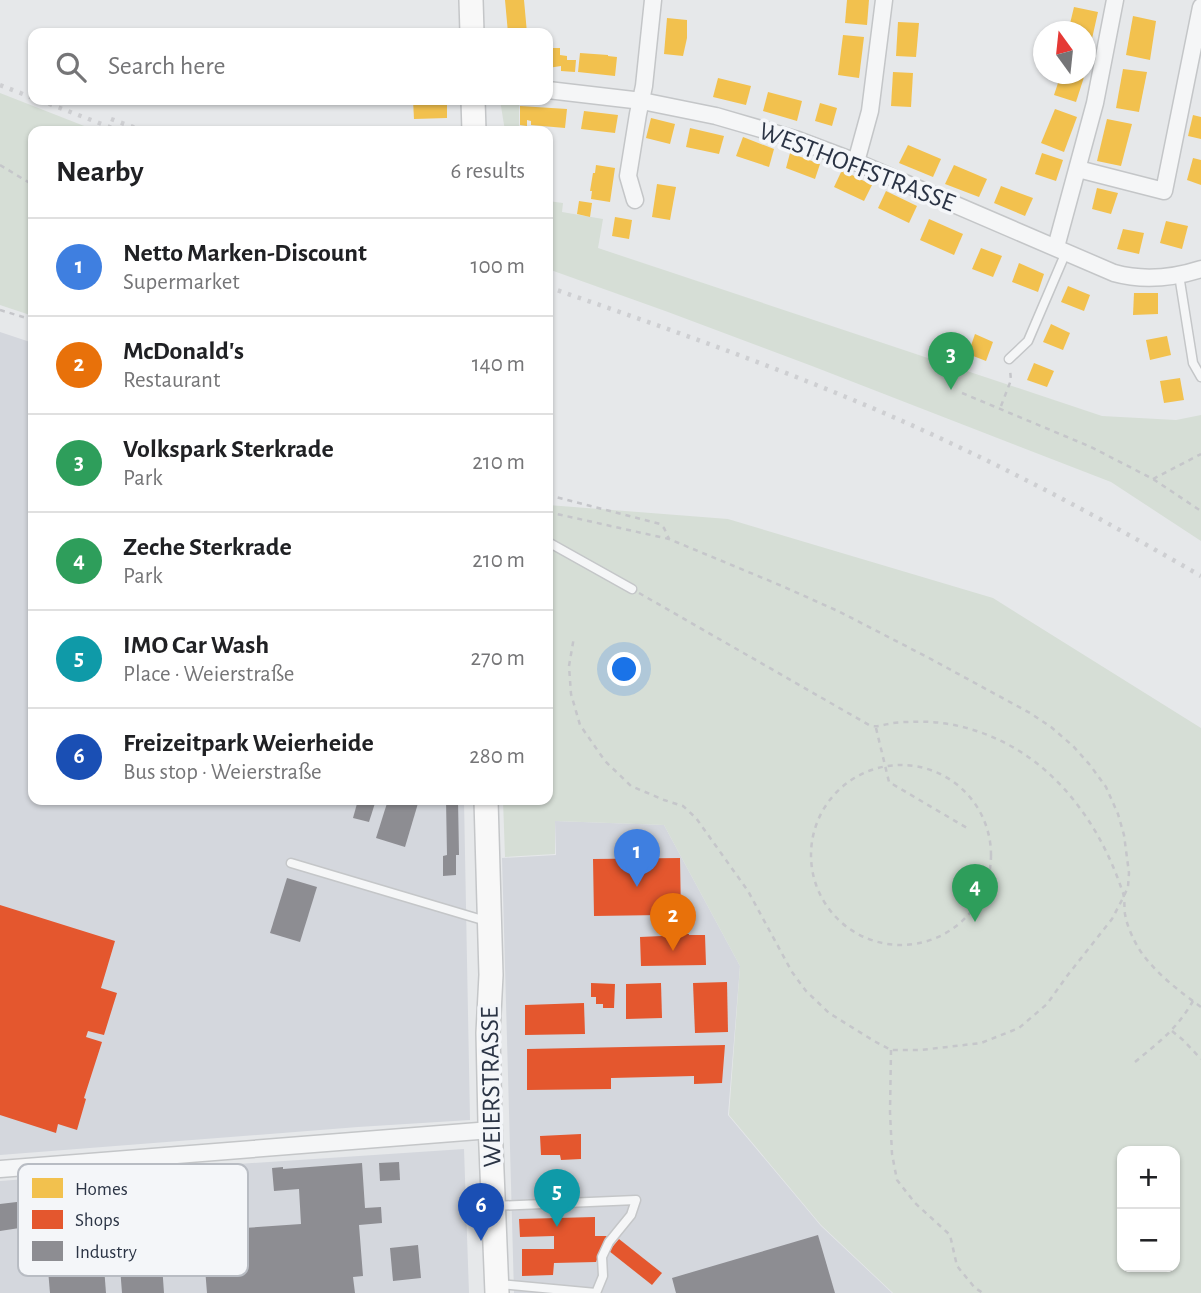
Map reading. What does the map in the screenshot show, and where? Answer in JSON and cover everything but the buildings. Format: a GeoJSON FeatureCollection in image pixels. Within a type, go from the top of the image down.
{"type":"FeatureCollection","features":[{"type":"Feature","properties":{"kind":"main road"},"geometry":{"type":"LineString","coordinates":[[471,0],[472,28]]}},
{"type":"Feature","properties":{"kind":"main road"},"geometry":{"type":"LineString","coordinates":[[473,105],[474,126]]}},
{"type":"Feature","properties":{"kind":"main road","name":"WEIERSTRASSE"},"geometry":{"type":"LineString","coordinates":[[486,805],[491,975],[488,1033],[497,1289]]}},
{"type":"Feature","properties":{"kind":"street"},"geometry":{"type":"LineString","coordinates":[[635,200],[628,176],[642,101],[653,0]]}},
{"type":"Feature","properties":{"kind":"street"},"geometry":{"type":"LineString","coordinates":[[856,162],[870,111],[884,0]]}},
{"type":"Feature","properties":{"kind":"street"},"geometry":{"type":"LineString","coordinates":[[1061,250],[1077,169],[1095,103],[1115,0]]}},
{"type":"Feature","properties":{"kind":"street"},"geometry":{"type":"LineString","coordinates":[[1077,169],[1164,191],[1201,7]]}},
{"type":"Feature","properties":{"kind":"street","name":"WESTHOFFSTRASSE"},"geometry":{"type":"LineString","coordinates":[[553,90],[642,101],[716,116],[769,131],[856,162],[1114,273],[1156,278],[1201,269]]}},
{"type":"Feature","properties":{"kind":"street"},"geometry":{"type":"LineString","coordinates":[[63,1164],[491,1130]]}},
{"type":"Feature","properties":{"kind":"street"},"geometry":{"type":"LineString","coordinates":[[0,1169],[18,1168]]}},
{"type":"Feature","properties":{"kind":"lane"},"geometry":{"type":"LineString","coordinates":[[1009,359],[1028,341],[1061,250]]}},
{"type":"Feature","properties":{"kind":"lane"},"geometry":{"type":"LineString","coordinates":[[1179,275],[1193,363],[1201,377]]}},
{"type":"Feature","properties":{"kind":"lane"},"geometry":{"type":"LineString","coordinates":[[553,545],[632,589]]}},
{"type":"Feature","properties":{"kind":"lane"},"geometry":{"type":"LineString","coordinates":[[291,863],[489,922]]}},
{"type":"Feature","properties":{"kind":"lane"},"geometry":{"type":"LineString","coordinates":[[493,1206],[636,1200],[631,1215],[609,1242],[602,1257],[603,1276],[596,1293],[497,1289]]}},
{"type":"Feature","properties":{"kind":"path"},"geometry":{"type":"LineString","coordinates":[[0,165],[28,182]]}},
{"type":"Feature","properties":{"kind":"path"},"geometry":{"type":"LineString","coordinates":[[0,310],[28,318]]}},
{"type":"Feature","properties":{"kind":"path"},"geometry":{"type":"LineString","coordinates":[[1000,408],[1011,380],[1009,359]]}},
{"type":"Feature","properties":{"kind":"path"},"geometry":{"type":"LineString","coordinates":[[962,393],[1091,447],[1153,479],[1201,511]]}},
{"type":"Feature","properties":{"kind":"path"},"geometry":{"type":"LineString","coordinates":[[1153,479],[1201,454]]}},
{"type":"Feature","properties":{"kind":"path"},"geometry":{"type":"LineString","coordinates":[[553,496],[660,524],[669,539]]}},
{"type":"Feature","properties":{"kind":"path"},"geometry":{"type":"LineString","coordinates":[[553,513],[669,539],[782,586],[840,612],[990,690],[1051,727],[1090,765],[1106,787],[1118,814],[1128,856],[1128,887],[1124,896],[1112,919],[1047,1004],[1019,1028],[981,1043],[949,1048],[891,1050],[829,1013],[806,991],[792,972],[748,891],[696,818],[683,806],[631,786],[605,761],[580,725],[571,694],[569,666],[574,637]]}},
{"type":"Feature","properties":{"kind":"path"},"geometry":{"type":"LineString","coordinates":[[632,589],[876,728],[890,723],[915,722],[941,723],[970,729],[998,739],[1035,762],[1082,809],[1105,847],[1124,896],[1125,915],[1130,931],[1139,949],[1158,971],[1201,1007]]}},
{"type":"Feature","properties":{"kind":"path"},"geometry":{"type":"LineString","coordinates":[[876,728],[889,782],[967,828]]}},
{"type":"Feature","properties":{"kind":"path"},"geometry":{"type":"LineString","coordinates":[[885,766],[912,766],[952,779],[969,793],[983,814],[990,836],[991,862],[982,889],[971,909],[954,928],[934,940],[917,945],[891,946],[872,943],[853,932],[832,914],[818,888],[812,865],[810,837],[822,809],[837,790],[860,773],[885,766]]}},
{"type":"Feature","properties":{"kind":"path"},"geometry":{"type":"LineString","coordinates":[[1135,1062],[1172,1031],[1193,1001]]}},
{"type":"Feature","properties":{"kind":"path"},"geometry":{"type":"LineString","coordinates":[[1172,1031],[1201,1059]]}},
{"type":"Feature","properties":{"kind":"path"},"geometry":{"type":"LineString","coordinates":[[891,1050],[890,1112],[892,1154],[897,1180],[915,1203],[950,1234],[957,1266],[975,1288],[983,1293]]}},
{"type":"Feature","properties":{"kind":"shaded area"},"geometry":{"type":"Polygon","coordinates":[[[0,93],[84,126],[28,126],[28,314],[0,305],[0,93]]]}},
{"type":"Feature","properties":{"kind":"shaded area"},"geometry":{"type":"Polygon","coordinates":[[[501,105],[519,105],[519,126],[504,126],[501,105]]]}},
{"type":"Feature","properties":{"kind":"shaded area"},"geometry":{"type":"Polygon","coordinates":[[[553,202],[563,203],[562,212],[603,219],[598,248],[1102,416],[1176,420],[1201,415],[1201,541],[1111,482],[668,312],[553,271],[553,202]]]}},
{"type":"Feature","properties":{"kind":"shaded area"},"geometry":{"type":"Polygon","coordinates":[[[0,332],[28,341],[28,805],[464,805],[470,1120],[0,1155],[0,332]]]}},
{"type":"Feature","properties":{"kind":"shaded area"},"geometry":{"type":"Polygon","coordinates":[[[553,505],[728,519],[993,598],[1201,728],[1201,1293],[893,1293],[821,1225],[729,1115],[740,966],[664,825],[555,821],[555,854],[505,857],[503,805],[553,805],[553,505]]]}},
{"type":"Feature","properties":{"kind":"shaded area"},"geometry":{"type":"Polygon","coordinates":[[[555,821],[664,825],[740,966],[728,1115],[821,1226],[892,1293],[514,1293],[502,858],[556,855],[555,821]]]}},
{"type":"Feature","properties":{"kind":"shaded area"},"geometry":{"type":"Polygon","coordinates":[[[464,1149],[469,1293],[0,1293],[0,1181],[18,1180],[18,1276],[248,1276],[248,1164],[237,1164],[464,1149]]]}},
{"type":"Feature","properties":{"kind":"railway"},"geometry":{"type":"LineString","coordinates":[[0,85],[28,96]]}},
{"type":"Feature","properties":{"kind":"railway"},"geometry":{"type":"LineString","coordinates":[[52,105],[107,126]]}},
{"type":"Feature","properties":{"kind":"railway"},"geometry":{"type":"LineString","coordinates":[[111,119],[130,126]]}},
{"type":"Feature","properties":{"kind":"railway"},"geometry":{"type":"LineString","coordinates":[[553,289],[775,369],[909,424],[1057,496],[1201,576]]}},
{"type":"Feature","properties":{"kind":"place","name":"Volkspark Sterkrade"},"geometry":{"type":"Point","coordinates":[951,390]}},
{"type":"Feature","properties":{"kind":"place","name":"Netto Marken-Discount"},"geometry":{"type":"Point","coordinates":[637,887]}},
{"type":"Feature","properties":{"kind":"place","name":"Zeche Sterkrade"},"geometry":{"type":"Point","coordinates":[975,922]}},
{"type":"Feature","properties":{"kind":"place","name":"McDonald's"},"geometry":{"type":"Point","coordinates":[673,951]}},
{"type":"Feature","properties":{"kind":"place","name":"IMO Car Wash"},"geometry":{"type":"Point","coordinates":[557,1227]}},
{"type":"Feature","properties":{"kind":"place","name":"Freizeitpark Weierheide"},"geometry":{"type":"Point","coordinates":[481,1241]}}]}
